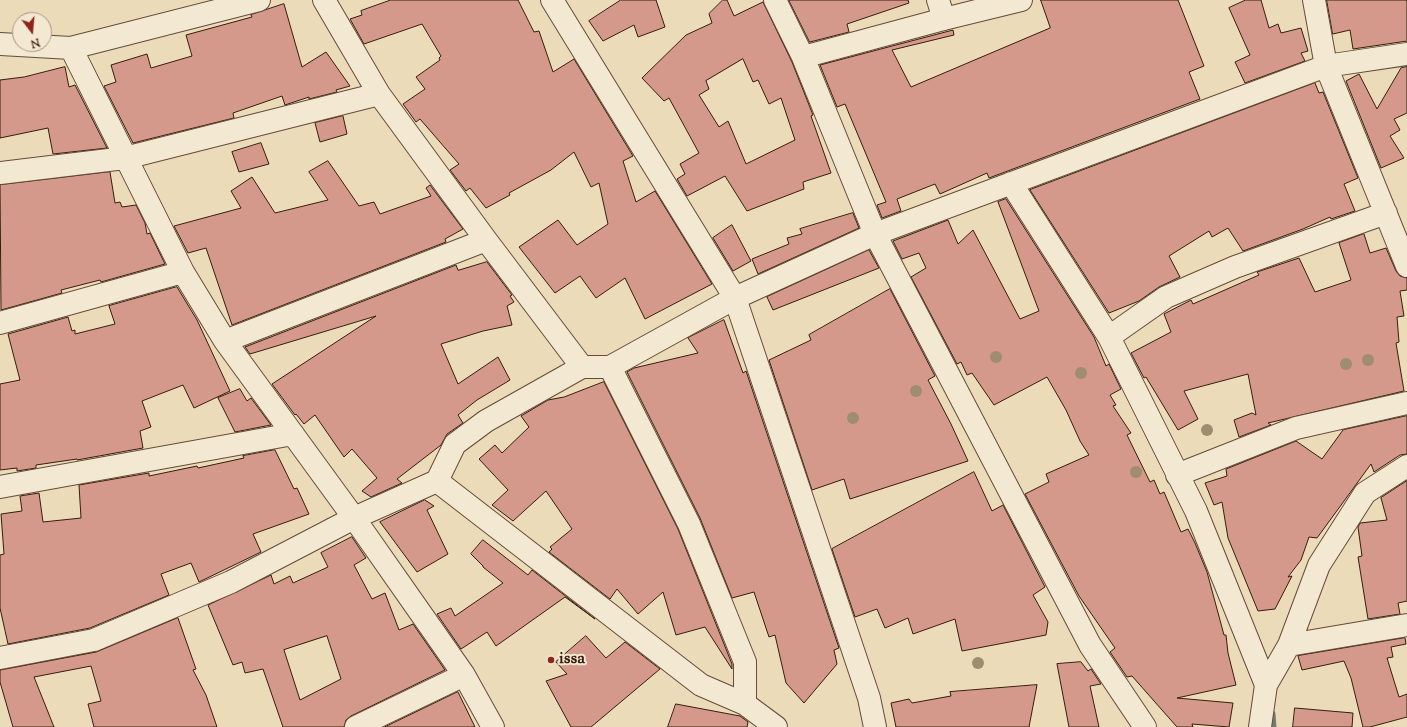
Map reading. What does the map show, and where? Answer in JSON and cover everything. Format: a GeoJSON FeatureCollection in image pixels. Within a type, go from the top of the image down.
{"type":"FeatureCollection","features":[{"type":"Feature","properties":{"kind":"street"},"geometry":{"type":"LineString","coordinates":[[0,44],[71,48],[259,0]]}},
{"type":"Feature","properties":{"kind":"street"},"geometry":{"type":"LineString","coordinates":[[324,0],[379,94],[486,240],[582,367]]}},
{"type":"Feature","properties":{"kind":"street"},"geometry":{"type":"LineString","coordinates":[[552,0],[735,298],[869,698],[875,727]]}},
{"type":"Feature","properties":{"kind":"street"},"geometry":{"type":"LineString","coordinates":[[775,0],[803,57],[875,234],[1090,645],[1145,727]]}},
{"type":"Feature","properties":{"kind":"street"},"geometry":{"type":"LineString","coordinates":[[803,57],[941,9],[1021,0]]}},
{"type":"Feature","properties":{"kind":"street"},"geometry":{"type":"LineString","coordinates":[[1314,0],[1326,66],[1407,266]]}},
{"type":"Feature","properties":{"kind":"street"},"geometry":{"type":"LineString","coordinates":[[71,48],[183,272],[225,341],[354,518],[464,675],[493,727]]}},
{"type":"Feature","properties":{"kind":"street"},"geometry":{"type":"LineString","coordinates":[[0,658],[94,640],[231,582],[354,518],[437,481],[455,444],[486,421],[582,367],[610,367],[735,298],[875,234],[1326,66],[1407,54]]}},
{"type":"Feature","properties":{"kind":"street"},"geometry":{"type":"LineString","coordinates":[[0,173],[125,158],[379,94]]}},
{"type":"Feature","properties":{"kind":"street"},"geometry":{"type":"LineString","coordinates":[[1011,183],[1109,337],[1196,511],[1266,685]]}},
{"type":"Feature","properties":{"kind":"street"},"geometry":{"type":"LineString","coordinates":[[1109,337],[1166,297],[1236,267],[1386,213]]}},
{"type":"Feature","properties":{"kind":"street"},"geometry":{"type":"LineString","coordinates":[[225,341],[486,240]]}},
{"type":"Feature","properties":{"kind":"street"},"geometry":{"type":"LineString","coordinates":[[0,323],[183,272]]}},
{"type":"Feature","properties":{"kind":"street"},"geometry":{"type":"LineString","coordinates":[[610,367],[689,524],[745,662],[745,704]]}},
{"type":"Feature","properties":{"kind":"street"},"geometry":{"type":"LineString","coordinates":[[1178,475],[1296,428],[1407,403]]}},
{"type":"Feature","properties":{"kind":"street"},"geometry":{"type":"LineString","coordinates":[[0,487],[293,434]]}},
{"type":"Feature","properties":{"kind":"street"},"geometry":{"type":"LineString","coordinates":[[1260,727],[1266,685],[1289,644],[1319,565],[1365,493],[1407,466]]}},
{"type":"Feature","properties":{"kind":"street"},"geometry":{"type":"LineString","coordinates":[[437,481],[701,685],[745,704],[776,727]]}},
{"type":"Feature","properties":{"kind":"street"},"geometry":{"type":"LineString","coordinates":[[1289,644],[1407,625]]}},
{"type":"Feature","properties":{"kind":"street"},"geometry":{"type":"LineString","coordinates":[[356,727],[464,675]]}},
{"type":"Feature","properties":{"kind":"building"},"geometry":{"type":"Polygon","coordinates":[[[391,0],[518,0],[534,32],[539,31],[553,72],[574,59],[633,156],[623,161],[636,202],[655,191],[712,284],[645,319],[625,278],[596,298],[580,276],[555,293],[519,247],[558,220],[577,245],[608,224],[599,183],[591,187],[574,152],[551,170],[509,193],[510,195],[486,208],[470,188],[466,191],[450,170],[459,164],[420,119],[416,122],[403,104],[425,89],[416,77],[440,60],[439,58],[441,56],[422,24],[364,44],[350,19],[362,15],[361,11],[391,0]]]}},
{"type":"Feature","properties":{"kind":"building"},"geometry":{"type":"Polygon","coordinates":[[[621,0],[656,0],[665,27],[638,37],[634,25],[603,41],[589,21],[621,0]]]}},
{"type":"Feature","properties":{"kind":"building"},"geometry":{"type":"Polygon","coordinates":[[[723,0],[727,0],[734,16],[763,2],[792,62],[813,115],[811,116],[831,173],[803,182],[804,189],[747,211],[725,176],[687,196],[677,179],[685,174],[680,164],[699,153],[669,98],[664,101],[642,78],[686,35],[712,23],[709,14],[723,0]],[[743,59],[706,81],[709,89],[699,95],[719,127],[728,121],[746,164],[795,140],[781,98],[769,104],[758,80],[753,82],[743,59]]]}},
{"type":"Feature","properties":{"kind":"building"},"geometry":{"type":"Polygon","coordinates":[[[789,0],[908,0],[909,3],[847,24],[849,32],[810,42],[789,0]]]}},
{"type":"Feature","properties":{"kind":"building"},"geometry":{"type":"Polygon","coordinates":[[[1041,0],[1178,0],[1204,66],[1189,72],[1200,99],[989,178],[987,173],[940,194],[935,184],[897,199],[901,211],[882,218],[877,205],[886,202],[845,104],[837,107],[820,65],[953,30],[954,35],[892,50],[911,87],[1050,28],[1041,0]]]}},
{"type":"Feature","properties":{"kind":"building"},"geometry":{"type":"Polygon","coordinates":[[[1246,0],[1261,0],[1269,28],[1278,24],[1281,33],[1301,28],[1308,51],[1301,53],[1305,61],[1245,83],[1235,62],[1250,55],[1229,8],[1246,0]]]}},
{"type":"Feature","properties":{"kind":"building"},"geometry":{"type":"Polygon","coordinates":[[[1327,0],[1407,0],[1407,41],[1353,49],[1350,30],[1333,34],[1327,0]]]}},
{"type":"Feature","properties":{"kind":"building"},"geometry":{"type":"Polygon","coordinates":[[[284,4],[302,67],[326,52],[350,86],[336,90],[337,92],[309,99],[309,97],[285,105],[282,96],[233,113],[234,118],[133,143],[104,86],[116,82],[111,65],[147,54],[151,68],[192,56],[186,35],[252,17],[251,15],[284,4]]]}},
{"type":"Feature","properties":{"kind":"building"},"geometry":{"type":"Polygon","coordinates":[[[65,67],[69,87],[75,85],[107,148],[53,154],[48,128],[0,138],[0,80],[24,77],[65,67]]]}},
{"type":"Feature","properties":{"kind":"building"},"geometry":{"type":"Polygon","coordinates":[[[1407,67],[1407,113],[1394,119],[1400,130],[1390,136],[1404,158],[1381,168],[1346,81],[1359,74],[1377,109],[1401,68],[1407,67]]]}},
{"type":"Feature","properties":{"kind":"building"},"geometry":{"type":"Polygon","coordinates":[[[1315,83],[1319,93],[1323,92],[1358,178],[1344,184],[1355,211],[1331,219],[1330,217],[1303,229],[1243,251],[1228,228],[1212,237],[1209,231],[1169,256],[1180,277],[1159,287],[1139,301],[1109,313],[1030,190],[1315,83]]]}},
{"type":"Feature","properties":{"kind":"building"},"geometry":{"type":"Polygon","coordinates":[[[343,116],[347,134],[320,142],[315,123],[343,116]]]}},
{"type":"Feature","properties":{"kind":"building"},"geometry":{"type":"Polygon","coordinates":[[[261,143],[269,164],[239,172],[232,152],[261,143]]]}},
{"type":"Feature","properties":{"kind":"building"},"geometry":{"type":"Polygon","coordinates":[[[328,161],[359,206],[374,202],[380,214],[431,196],[426,188],[430,185],[463,229],[445,239],[446,242],[232,325],[206,248],[188,253],[174,226],[241,208],[231,191],[252,177],[275,213],[328,200],[309,172],[328,161]]]}},
{"type":"Feature","properties":{"kind":"building"},"geometry":{"type":"Polygon","coordinates":[[[110,172],[115,203],[120,202],[122,207],[136,205],[145,223],[147,234],[150,233],[165,264],[101,282],[100,280],[61,290],[62,293],[1,310],[0,185],[110,172]]]}},
{"type":"Feature","properties":{"kind":"building"},"geometry":{"type":"Polygon","coordinates":[[[1006,199],[1094,337],[1106,366],[1109,364],[1121,389],[1110,395],[1116,405],[1113,406],[1131,433],[1127,435],[1150,482],[1154,480],[1160,494],[1164,492],[1181,532],[1188,529],[1195,543],[1207,572],[1224,635],[1226,635],[1228,653],[1236,685],[1177,698],[1233,703],[1229,727],[1192,724],[1193,727],[1177,727],[1132,676],[1127,677],[1110,652],[1115,648],[1079,596],[1025,494],[1049,482],[1046,474],[1089,455],[1080,441],[1066,410],[1047,377],[994,405],[972,373],[967,375],[961,362],[957,364],[911,277],[926,268],[919,253],[902,259],[893,241],[948,220],[958,244],[973,230],[1020,319],[1039,311],[998,202],[1006,199]]]}},
{"type":"Feature","properties":{"kind":"building"},"geometry":{"type":"Polygon","coordinates":[[[853,213],[859,228],[758,274],[752,259],[789,244],[787,238],[802,234],[800,229],[853,213]]]}},
{"type":"Feature","properties":{"kind":"building"},"geometry":{"type":"Polygon","coordinates":[[[732,225],[751,261],[733,271],[713,238],[732,225]]]}},
{"type":"Feature","properties":{"kind":"building"},"geometry":{"type":"Polygon","coordinates":[[[1364,234],[1370,253],[1386,248],[1396,271],[1400,276],[1407,278],[1407,290],[1400,291],[1404,316],[1397,317],[1399,342],[1396,343],[1404,391],[1268,423],[1271,425],[1239,437],[1234,420],[1252,413],[1256,415],[1248,374],[1184,391],[1198,419],[1178,430],[1146,377],[1144,378],[1131,353],[1171,332],[1164,314],[1191,300],[1193,304],[1259,275],[1257,272],[1299,258],[1315,292],[1351,280],[1339,243],[1364,234]]]}},
{"type":"Feature","properties":{"kind":"building"},"geometry":{"type":"Polygon","coordinates":[[[869,250],[879,268],[773,310],[767,297],[869,250]]]}},
{"type":"Feature","properties":{"kind":"building"},"geometry":{"type":"Polygon","coordinates":[[[487,262],[512,295],[510,296],[514,302],[507,306],[512,325],[483,331],[441,344],[458,384],[498,357],[510,380],[477,400],[458,415],[463,423],[447,434],[441,445],[397,479],[402,483],[371,497],[362,491],[377,478],[352,449],[344,457],[315,415],[304,424],[296,414],[295,415],[272,384],[376,316],[250,354],[245,347],[456,265],[458,270],[487,262]]]}},
{"type":"Feature","properties":{"kind":"building"},"geometry":{"type":"Polygon","coordinates":[[[177,287],[197,320],[230,391],[194,408],[183,385],[142,401],[151,427],[140,431],[143,448],[77,460],[36,465],[36,468],[17,471],[17,468],[0,470],[0,384],[20,380],[8,334],[68,317],[72,331],[75,330],[75,334],[115,324],[109,306],[177,287]]]}},
{"type":"Feature","properties":{"kind":"building"},"geometry":{"type":"Polygon","coordinates":[[[890,289],[935,376],[928,380],[968,461],[850,499],[844,479],[812,490],[769,360],[811,340],[809,335],[890,289]]]}},
{"type":"Feature","properties":{"kind":"building"},"geometry":{"type":"Polygon","coordinates":[[[724,320],[743,373],[746,371],[839,648],[834,650],[837,664],[804,703],[786,683],[775,635],[769,637],[754,592],[732,598],[700,518],[627,372],[634,368],[698,353],[688,338],[724,320]]]}},
{"type":"Feature","properties":{"kind":"building"},"geometry":{"type":"Polygon","coordinates":[[[604,382],[678,529],[732,664],[732,669],[705,627],[676,635],[663,592],[638,614],[617,589],[610,599],[549,552],[552,549],[550,547],[572,529],[546,491],[513,521],[492,505],[508,490],[479,459],[495,445],[502,453],[529,427],[521,416],[548,400],[564,397],[604,382]]]}},
{"type":"Feature","properties":{"kind":"building"},"geometry":{"type":"Polygon","coordinates":[[[240,389],[247,401],[251,398],[271,425],[235,432],[218,398],[240,389]]]}},
{"type":"Feature","properties":{"kind":"building"},"geometry":{"type":"Polygon","coordinates":[[[1407,416],[1407,454],[1400,455],[1374,472],[1371,464],[1317,538],[1309,537],[1301,560],[1288,577],[1292,576],[1275,609],[1258,611],[1228,538],[1222,502],[1214,505],[1205,483],[1227,476],[1226,469],[1296,441],[1322,459],[1343,430],[1407,416]]]}},
{"type":"Feature","properties":{"kind":"building"},"geometry":{"type":"Polygon","coordinates":[[[275,450],[294,489],[297,488],[309,514],[253,534],[261,552],[199,582],[191,563],[161,574],[169,595],[90,628],[8,644],[0,608],[0,555],[4,554],[1,514],[22,511],[20,496],[39,493],[43,522],[81,518],[79,485],[149,473],[149,476],[197,466],[198,468],[244,458],[243,456],[275,450]]]}},
{"type":"Feature","properties":{"kind":"building"},"geometry":{"type":"Polygon","coordinates":[[[974,472],[992,511],[1003,505],[1045,587],[1033,595],[1048,622],[1046,635],[962,651],[955,619],[913,634],[908,618],[885,628],[877,609],[855,617],[832,549],[974,472]]]}},
{"type":"Feature","properties":{"kind":"building"},"geometry":{"type":"Polygon","coordinates":[[[1407,481],[1407,601],[1398,603],[1400,614],[1368,619],[1358,557],[1362,556],[1358,527],[1360,523],[1387,520],[1381,498],[1407,481]]]}},
{"type":"Feature","properties":{"kind":"building"},"geometry":{"type":"Polygon","coordinates":[[[425,500],[434,506],[427,510],[448,554],[417,572],[380,522],[425,500]]]}},
{"type":"Feature","properties":{"kind":"building"},"geometry":{"type":"Polygon","coordinates":[[[352,537],[366,558],[354,565],[372,599],[385,593],[399,630],[413,624],[445,670],[351,716],[346,720],[344,727],[283,727],[263,669],[245,673],[242,662],[233,665],[208,605],[271,575],[274,584],[290,576],[293,583],[328,567],[321,553],[352,537]],[[327,636],[284,650],[300,700],[341,679],[327,636]]]}},
{"type":"Feature","properties":{"kind":"building"},"geometry":{"type":"Polygon","coordinates":[[[483,540],[528,575],[532,570],[595,619],[565,597],[496,646],[487,632],[461,649],[437,614],[451,608],[455,616],[503,583],[483,567],[471,554],[483,540]]]}},
{"type":"Feature","properties":{"kind":"building"},"geometry":{"type":"Polygon","coordinates":[[[178,618],[196,669],[193,670],[206,695],[217,727],[94,727],[88,704],[101,701],[91,666],[34,677],[54,727],[13,727],[0,682],[0,670],[96,652],[178,618]]]}},
{"type":"Feature","properties":{"kind":"building"},"geometry":{"type":"Polygon","coordinates":[[[586,636],[606,658],[625,642],[660,669],[591,727],[571,727],[546,681],[567,674],[556,662],[586,636]]]}},
{"type":"Feature","properties":{"kind":"building"},"geometry":{"type":"Polygon","coordinates":[[[1405,638],[1406,644],[1391,647],[1393,657],[1387,658],[1399,697],[1407,694],[1407,717],[1370,727],[1363,727],[1351,678],[1344,661],[1302,670],[1298,656],[1405,638]]]}},
{"type":"Feature","properties":{"kind":"building"},"geometry":{"type":"Polygon","coordinates":[[[1081,662],[1088,671],[1091,669],[1101,684],[1090,686],[1099,727],[1069,727],[1057,664],[1081,662]]]}},
{"type":"Feature","properties":{"kind":"building"},"geometry":{"type":"Polygon","coordinates":[[[1037,685],[1029,727],[896,727],[891,703],[909,699],[912,703],[951,696],[950,692],[1037,685]]]}},
{"type":"Feature","properties":{"kind":"building"},"geometry":{"type":"Polygon","coordinates":[[[458,692],[475,727],[385,727],[458,692]]]}},
{"type":"Feature","properties":{"kind":"building"},"geometry":{"type":"Polygon","coordinates":[[[676,704],[740,716],[748,722],[747,727],[668,727],[676,704]]]}},
{"type":"Feature","properties":{"kind":"building"},"geometry":{"type":"Polygon","coordinates":[[[1295,708],[1353,713],[1352,727],[1293,727],[1295,708]]]}},
{"type":"Feature","properties":{"kind":"waterway"},"geometry":{"type":"LineString","coordinates":[[1272,714],[1273,727]]}},
{"type":"Feature","properties":{"kind":"place","name":"issa"},"geometry":{"type":"Point","coordinates":[551,660]}}]}
